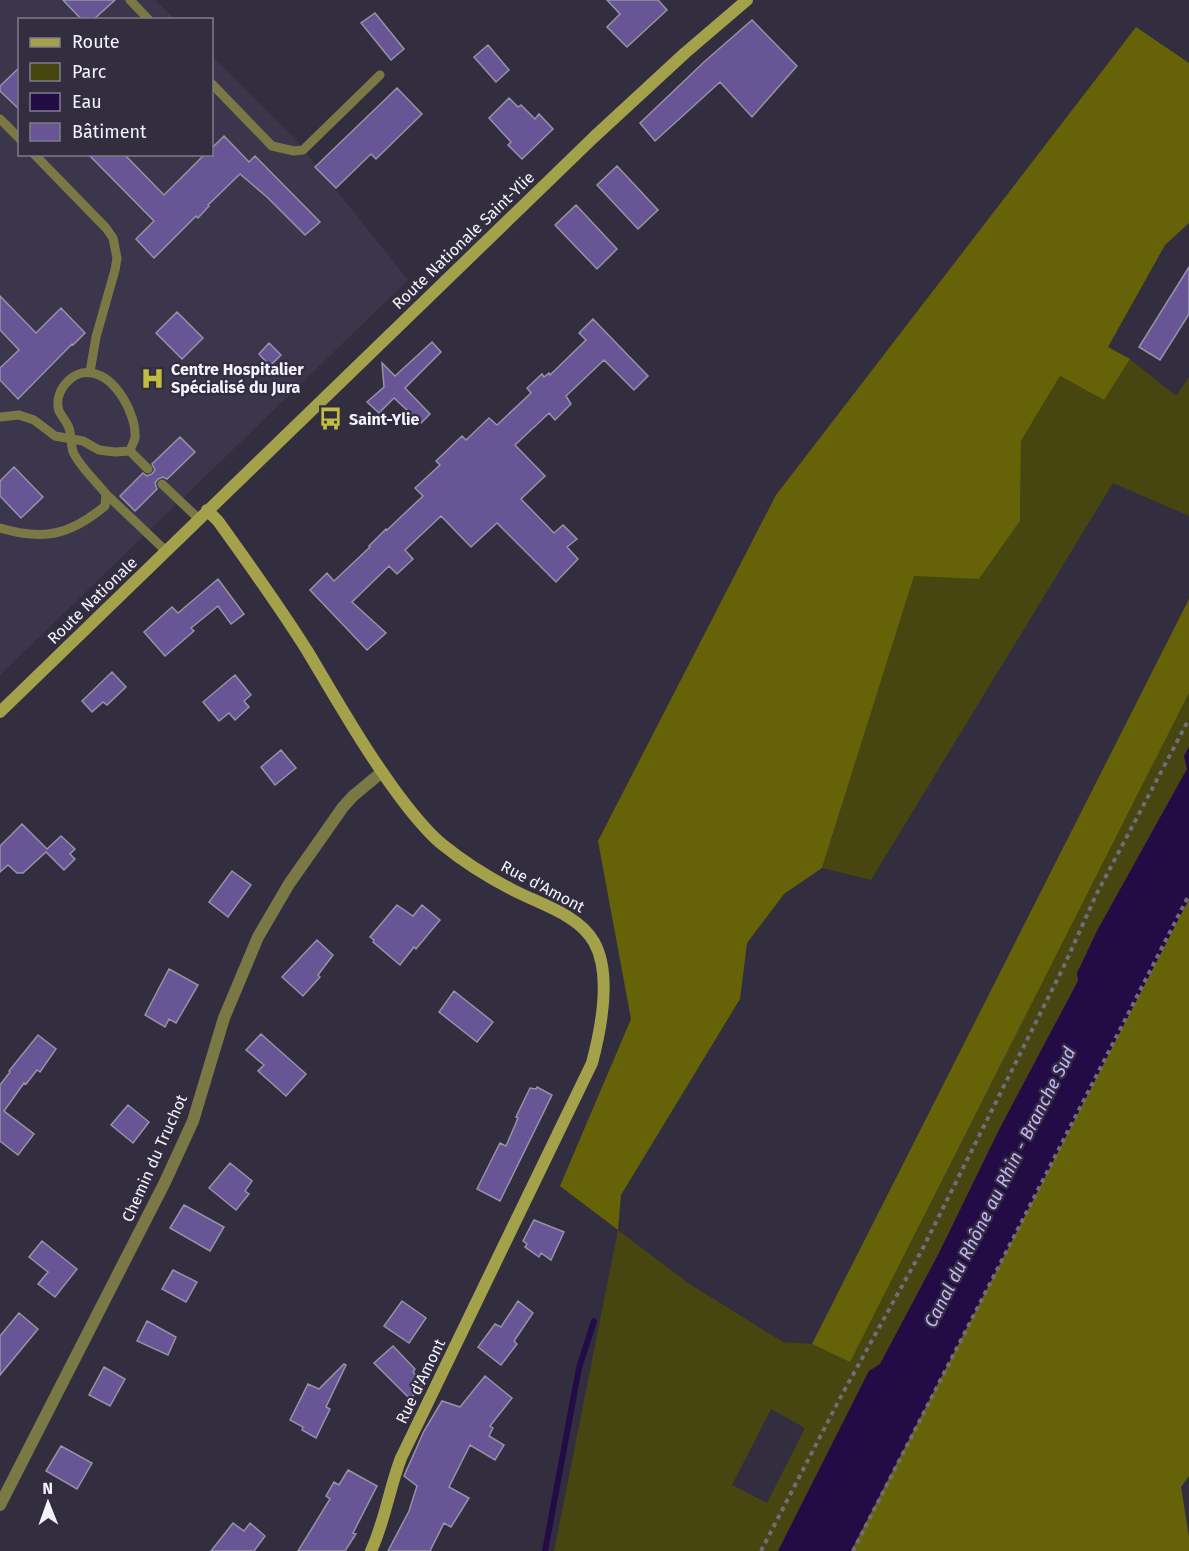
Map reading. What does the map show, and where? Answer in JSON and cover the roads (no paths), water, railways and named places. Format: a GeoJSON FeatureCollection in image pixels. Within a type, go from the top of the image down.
{"type":"FeatureCollection","features":[{"type":"Feature","properties":{"kind":"street","name":"Route Nationale Saint-Ylie"},"geometry":{"type":"LineString","coordinates":[[203,514],[594,137],[747,0]]}},
{"type":"Feature","properties":{"kind":"street","name":"Route Nationale"},"geometry":{"type":"LineString","coordinates":[[0,712],[203,514]]}},
{"type":"Feature","properties":{"kind":"street","name":"Rue d'Amont"},"geometry":{"type":"LineString","coordinates":[[203,514],[218,521],[284,615],[382,772],[421,824],[441,844],[472,866],[581,926],[596,945],[600,959],[603,998],[596,1048],[586,1077],[401,1458],[392,1480],[380,1531],[371,1551]]}},
{"type":"Feature","properties":{"kind":"street","name":"Chemin du Truchot"},"geometry":{"type":"LineString","coordinates":[[0,1505],[165,1182],[193,1121],[224,1018],[258,937],[289,884],[343,807],[382,772]]}},
{"type":"Feature","properties":{"kind":"lane"},"geometry":{"type":"LineString","coordinates":[[130,0],[147,18]]}},
{"type":"Feature","properties":{"kind":"lane"},"geometry":{"type":"LineString","coordinates":[[213,85],[272,146],[294,151],[303,150],[380,75]]}},
{"type":"Feature","properties":{"kind":"lane"},"geometry":{"type":"LineString","coordinates":[[0,119],[18,137]]}},
{"type":"Feature","properties":{"kind":"lane"},"geometry":{"type":"LineString","coordinates":[[36,156],[113,238],[117,258],[115,270],[96,337],[90,372]]}},
{"type":"Feature","properties":{"kind":"lane"},"geometry":{"type":"LineString","coordinates":[[130,451],[135,438],[134,425],[123,396],[113,383],[90,372],[76,375],[66,382],[60,390],[59,410],[69,428],[74,453],[106,494],[166,551]]}},
{"type":"Feature","properties":{"kind":"lane"},"geometry":{"type":"LineString","coordinates":[[0,417],[9,415],[34,420],[55,436],[83,441],[99,450],[130,451],[148,469]]}},
{"type":"Feature","properties":{"kind":"lane"},"geometry":{"type":"LineString","coordinates":[[162,484],[203,514]]}},
{"type":"Feature","properties":{"kind":"lane"},"geometry":{"type":"LineString","coordinates":[[0,528],[23,534],[57,533],[77,527],[105,507],[106,494]]}},
{"type":"Feature","properties":{"kind":"water","name":"Canal du Rhône au Rhin - Branche Sud"},"geometry":{"type":"Polygon","coordinates":[[[1189,747],[1189,899],[851,1551],[778,1551],[869,1371],[880,1364],[939,1253],[1000,1128],[1078,981],[1077,973],[1097,931],[1187,769],[1184,756],[1189,747]]]}},
{"type":"Feature","properties":{"kind":"waterway"},"geometry":{"type":"LineString","coordinates":[[545,1551],[579,1368],[594,1321]]}},
{"type":"Feature","properties":{"kind":"place","name":"Centre Hospitalier Spécialisé du Jura"},"geometry":{"type":"Point","coordinates":[153,378]}},
{"type":"Feature","properties":{"kind":"place","name":"Saint-Ylie"},"geometry":{"type":"Point","coordinates":[331,419]}}]}
